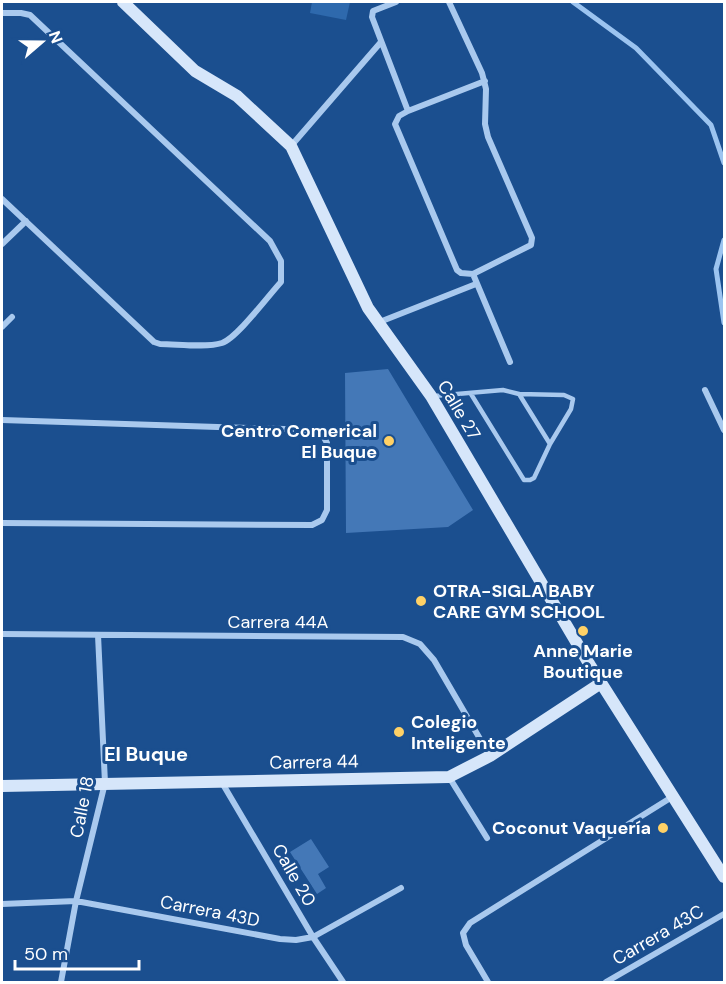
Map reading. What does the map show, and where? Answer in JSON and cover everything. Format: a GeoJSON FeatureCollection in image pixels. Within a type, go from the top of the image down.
{"type":"FeatureCollection","features":[{"type":"Feature","properties":{"kind":"street","name":"Calle 27"},"geometry":{"type":"LineString","coordinates":[[123,2],[195,71],[237,96],[291,146],[359,293],[377,323],[431,396],[601,683],[724,877]]}},
{"type":"Feature","properties":{"kind":"street"},"geometry":{"type":"LineString","coordinates":[[396,2],[373,11],[372,17],[408,111]]}},
{"type":"Feature","properties":{"kind":"street"},"geometry":{"type":"LineString","coordinates":[[449,2],[485,81],[484,111],[488,137],[532,238],[531,245],[472,274],[461,273],[457,270],[395,124],[399,116],[408,111],[485,81]]}},
{"type":"Feature","properties":{"kind":"street"},"geometry":{"type":"LineString","coordinates":[[2,13],[30,15],[270,241],[281,261],[281,282],[234,336],[225,342],[215,345],[160,344],[154,342],[2,199]]}},
{"type":"Feature","properties":{"kind":"street"},"geometry":{"type":"LineString","coordinates":[[291,146],[381,42]]}},
{"type":"Feature","properties":{"kind":"street"},"geometry":{"type":"LineString","coordinates":[[2,244],[26,221]]}},
{"type":"Feature","properties":{"kind":"street"},"geometry":{"type":"LineString","coordinates":[[472,274],[510,362]]}},
{"type":"Feature","properties":{"kind":"street"},"geometry":{"type":"LineString","coordinates":[[377,323],[476,284]]}},
{"type":"Feature","properties":{"kind":"street"},"geometry":{"type":"LineString","coordinates":[[2,327],[12,317]]}},
{"type":"Feature","properties":{"kind":"street"},"geometry":{"type":"LineString","coordinates":[[705,390],[724,430]]}},
{"type":"Feature","properties":{"kind":"street"},"geometry":{"type":"LineString","coordinates":[[2,420],[314,430],[322,434],[327,443],[327,510],[322,520],[312,525],[2,523]]}},
{"type":"Feature","properties":{"kind":"street","name":"Carrera 44A"},"geometry":{"type":"LineString","coordinates":[[2,634],[394,636],[413,640],[434,660],[490,756]]}},
{"type":"Feature","properties":{"kind":"street","name":"Calle 18"},"geometry":{"type":"LineString","coordinates":[[61,982],[76,901],[105,783],[98,635]]}},
{"type":"Feature","properties":{"kind":"street","name":"Carrera 44"},"geometry":{"type":"LineString","coordinates":[[2,786],[449,777],[490,756],[601,683]]}},
{"type":"Feature","properties":{"kind":"street"},"geometry":{"type":"LineString","coordinates":[[449,777],[487,838]]}},
{"type":"Feature","properties":{"kind":"street","name":"Calle 20"},"geometry":{"type":"LineString","coordinates":[[221,781],[313,937],[343,982]]}},
{"type":"Feature","properties":{"kind":"street"},"geometry":{"type":"LineString","coordinates":[[488,982],[466,945],[463,933],[470,923],[672,796]]}},
{"type":"Feature","properties":{"kind":"street","name":"Carrera 43D"},"geometry":{"type":"LineString","coordinates":[[2,904],[76,901],[280,939],[296,940],[313,937],[400,888]]}},
{"type":"Feature","properties":{"kind":"street","name":"Carrera 43C"},"geometry":{"type":"LineString","coordinates":[[606,982],[724,914]]}},
{"type":"Feature","properties":{"kind":"lane"},"geometry":{"type":"LineString","coordinates":[[431,396],[503,390],[519,394],[564,395],[573,399],[572,409],[550,444],[534,478],[524,480],[471,394]]}},
{"type":"Feature","properties":{"kind":"lane"},"geometry":{"type":"LineString","coordinates":[[519,394],[550,444]]}},
{"type":"Feature","properties":{"kind":"shaded area"},"geometry":{"type":"Polygon","coordinates":[[[312,2],[350,2],[346,20],[310,13],[312,2]]]}},
{"type":"Feature","properties":{"kind":"building","name":"Centro Comerical El Buque"},"geometry":{"type":"Polygon","coordinates":[[[388,369],[473,510],[448,527],[346,533],[345,373],[388,369]]]}},
{"type":"Feature","properties":{"kind":"building"},"geometry":{"type":"Polygon","coordinates":[[[311,839],[329,867],[318,874],[326,888],[317,894],[290,852],[311,839]]]}},
{"type":"Feature","properties":{"kind":"waterway"},"geometry":{"type":"LineString","coordinates":[[573,2],[636,48],[711,125],[724,163]]}},
{"type":"Feature","properties":{"kind":"waterway"},"geometry":{"type":"LineString","coordinates":[[724,240],[716,269],[724,323]]}},
{"type":"Feature","properties":{"kind":"place","name":"Centro Comerical El Buque"},"geometry":{"type":"Point","coordinates":[389,441]}},
{"type":"Feature","properties":{"kind":"place","name":"OTRA-SIGLA BABY CARE GYM SCHOOL"},"geometry":{"type":"Point","coordinates":[421,601]}},
{"type":"Feature","properties":{"kind":"place","name":"Anne Marie Boutique"},"geometry":{"type":"Point","coordinates":[583,631]}},
{"type":"Feature","properties":{"kind":"place","name":"Colegio Inteligente"},"geometry":{"type":"Point","coordinates":[399,732]}},
{"type":"Feature","properties":{"kind":"place","name":"Coconut Vaquería"},"geometry":{"type":"Point","coordinates":[663,828]}},
{"type":"Feature","properties":{"kind":"district","name":"El Buque"},"geometry":{"type":"Point","coordinates":[146,754]}}]}
